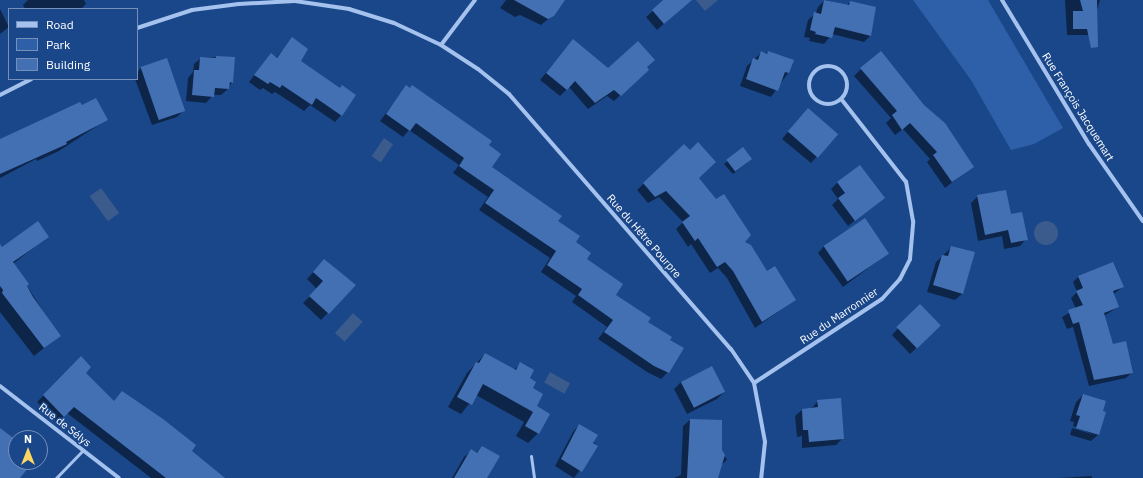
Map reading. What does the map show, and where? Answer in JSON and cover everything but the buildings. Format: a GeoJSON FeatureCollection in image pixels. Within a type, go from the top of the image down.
{"type":"FeatureCollection","features":[{"type":"Feature","properties":{"kind":"street"},"geometry":{"type":"LineString","coordinates":[[441,45],[475,0]]}},
{"type":"Feature","properties":{"kind":"street","name":"Rue François Jacquemart"},"geometry":{"type":"LineString","coordinates":[[1002,0],[1088,144],[1143,221]]}},
{"type":"Feature","properties":{"kind":"street","name":"Rue du Hêtre Pourpre"},"geometry":{"type":"LineString","coordinates":[[138,28],[192,10],[239,4],[295,1],[349,9],[394,23],[441,45],[478,69],[509,94],[731,349],[754,382],[765,442],[761,478]]}},
{"type":"Feature","properties":{"kind":"street"},"geometry":{"type":"LineString","coordinates":[[834,66],[845,74],[848,87],[842,100],[830,105],[816,102],[809,90],[810,76],[820,67],[834,66]]}},
{"type":"Feature","properties":{"kind":"street"},"geometry":{"type":"LineString","coordinates":[[0,95],[29,80]]}},
{"type":"Feature","properties":{"kind":"street","name":"Rue du Marronnier"},"geometry":{"type":"LineString","coordinates":[[754,382],[882,299],[900,279],[910,259],[913,221],[906,182],[842,100]]}},
{"type":"Feature","properties":{"kind":"street","name":"Rue de Sélys"},"geometry":{"type":"LineString","coordinates":[[0,386],[119,478]]}},
{"type":"Feature","properties":{"kind":"lane"},"geometry":{"type":"LineString","coordinates":[[56,478],[83,450]]}},
{"type":"Feature","properties":{"kind":"lane"},"geometry":{"type":"LineString","coordinates":[[532,456],[534,478]]}},
{"type":"Feature","properties":{"kind":"green space"},"geometry":{"type":"Polygon","coordinates":[[[913,0],[988,0],[1063,128],[1034,144],[1011,150],[971,80],[913,0]]]}},
{"type":"Feature","properties":{"kind":"shaded area"},"geometry":{"type":"Polygon","coordinates":[[[696,0],[718,0],[705,11],[696,0]]]}},
{"type":"Feature","properties":{"kind":"shaded area"},"geometry":{"type":"Polygon","coordinates":[[[384,138],[393,144],[381,162],[372,156],[384,138]]]}},
{"type":"Feature","properties":{"kind":"shaded area"},"geometry":{"type":"Polygon","coordinates":[[[101,188],[119,213],[108,221],[90,196],[101,188]]]}},
{"type":"Feature","properties":{"kind":"shaded area"},"geometry":{"type":"Polygon","coordinates":[[[1046,221],[1051,222],[1057,228],[1057,238],[1051,244],[1046,245],[1041,244],[1035,238],[1034,233],[1035,228],[1041,222],[1046,221]]]}},
{"type":"Feature","properties":{"kind":"shaded area"},"geometry":{"type":"Polygon","coordinates":[[[353,313],[363,322],[345,342],[335,333],[353,313]]]}},
{"type":"Feature","properties":{"kind":"shaded area"},"geometry":{"type":"Polygon","coordinates":[[[550,372],[570,383],[564,394],[544,382],[550,372]]]}}]}
